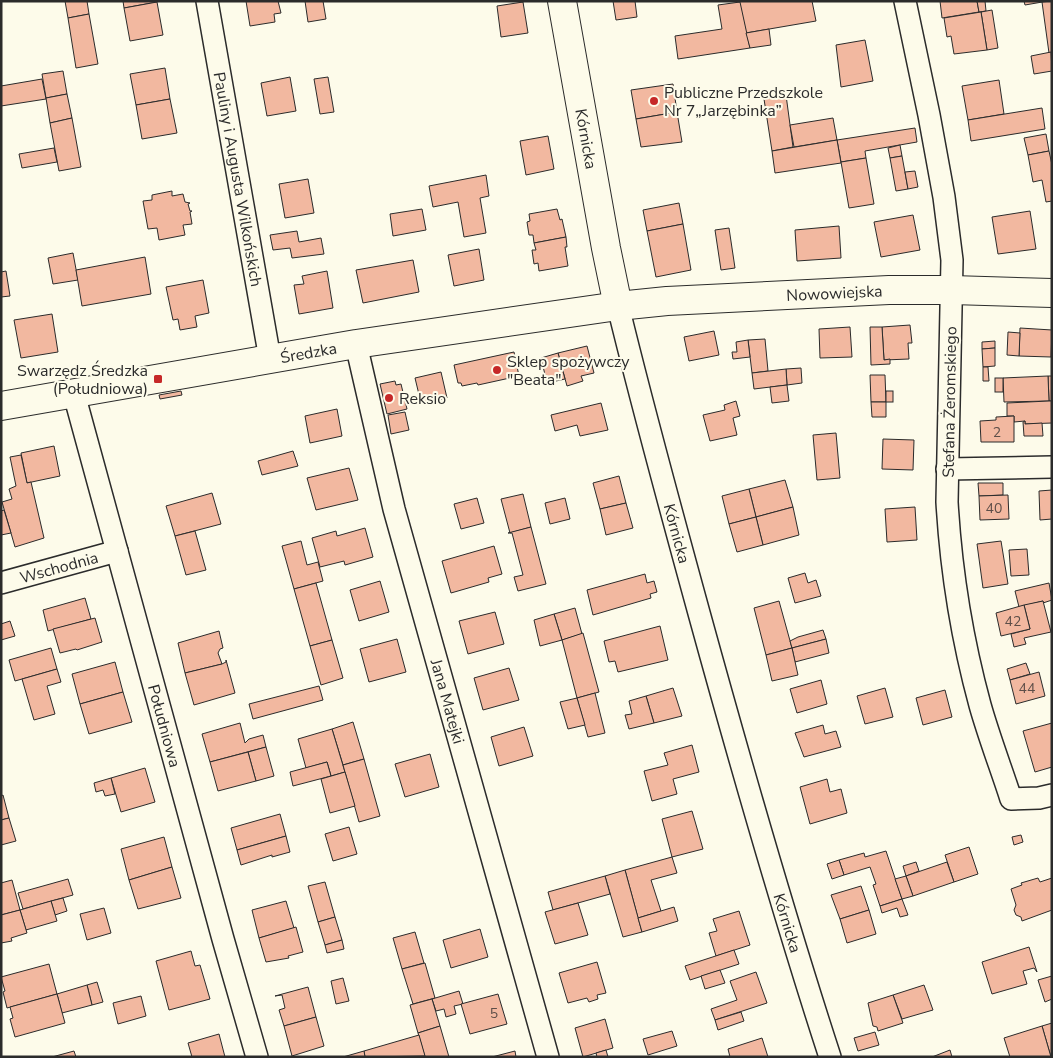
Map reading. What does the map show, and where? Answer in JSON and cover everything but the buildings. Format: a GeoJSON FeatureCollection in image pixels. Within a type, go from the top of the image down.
{"type":"FeatureCollection","features":[{"type":"Feature","properties":{"kind":"street","name":"Pauliny i Augusta Wilkońskich"},"geometry":{"type":"LineString","coordinates":[[207,1],[270,359]]}},
{"type":"Feature","properties":{"kind":"street","name":"Kórnicka"},"geometry":{"type":"LineString","coordinates":[[562,1],[618,306],[674,522],[736,746],[830,1057]]}},
{"type":"Feature","properties":{"kind":"street","name":"Stefana Żeromskiego"},"geometry":{"type":"LineString","coordinates":[[905,1],[944,197],[952,260],[947,469],[949,531],[961,618],[980,705],[1011,799],[1039,798],[1052,795]]}},
{"type":"Feature","properties":{"kind":"street","name":"Nowowiejska"},"geometry":{"type":"LineString","coordinates":[[618,306],[667,301],[832,292],[952,290],[1052,293]]}},
{"type":"Feature","properties":{"kind":"street","name":"Średzka"},"geometry":{"type":"LineString","coordinates":[[1,406],[356,344],[618,306]]}},
{"type":"Feature","properties":{"kind":"street","name":"Jana Matejki"},"geometry":{"type":"LineString","coordinates":[[356,344],[394,509],[548,1057]]}},
{"type":"Feature","properties":{"kind":"street","name":"Południowa"},"geometry":{"type":"LineString","coordinates":[[74,394],[223,939],[258,1057]]}},
{"type":"Feature","properties":{"kind":"street"},"geometry":{"type":"LineString","coordinates":[[947,469],[1052,466]]}},
{"type":"Feature","properties":{"kind":"street","name":"Wschodnia"},"geometry":{"type":"LineString","coordinates":[[1,583],[116,551]]}},
{"type":"Feature","properties":{"kind":"place","name":"Publiczne Przedszkole Nr 7„Jarzębinka”"},"geometry":{"type":"Point","coordinates":[654,101]}},
{"type":"Feature","properties":{"kind":"place","name":"Sklep spożywczy \"Beata\""},"geometry":{"type":"Point","coordinates":[497,370]}},
{"type":"Feature","properties":{"kind":"place","name":"Swarzędz Średzka (Południowa)"},"geometry":{"type":"Point","coordinates":[158,379]}},
{"type":"Feature","properties":{"kind":"place","name":"Reksio"},"geometry":{"type":"Point","coordinates":[389,398]}}]}
